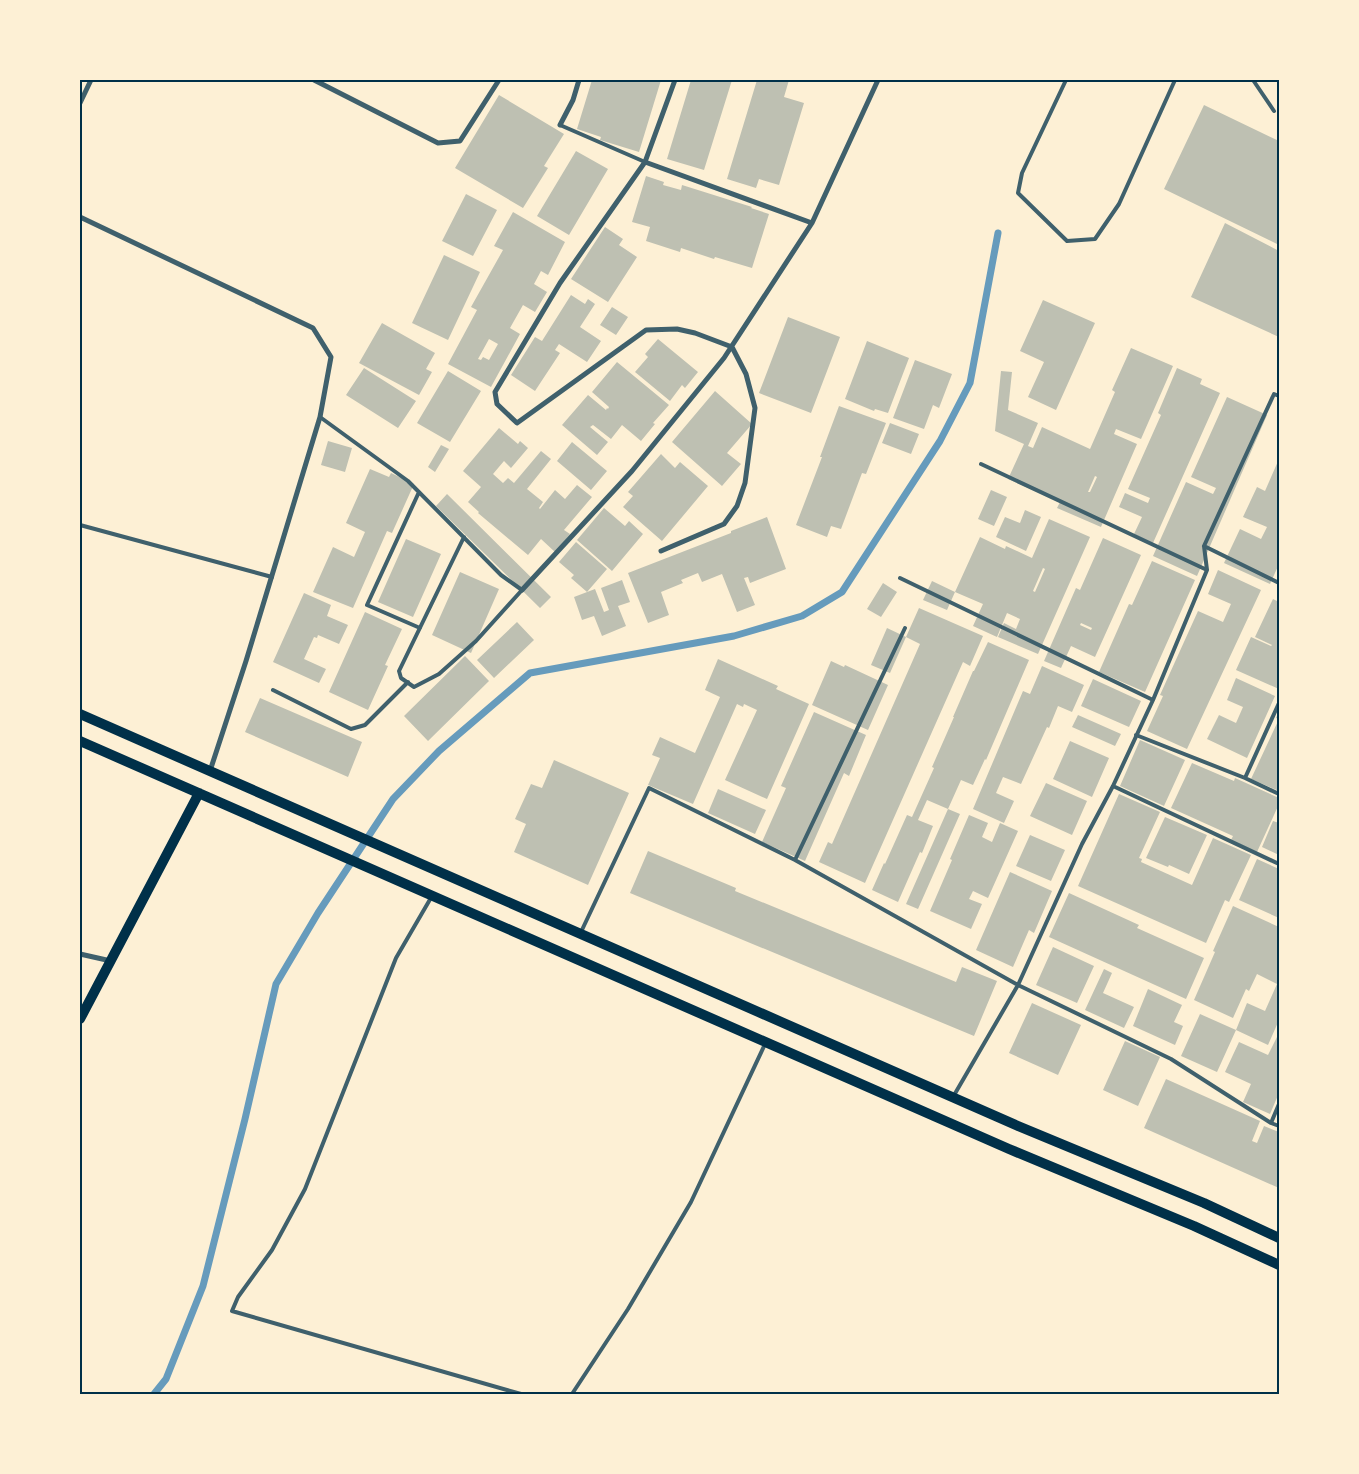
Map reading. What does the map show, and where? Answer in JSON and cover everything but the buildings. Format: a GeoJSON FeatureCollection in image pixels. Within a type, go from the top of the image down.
{"type":"FeatureCollection","features":[{"type":"Feature","properties":{"kind":"main road"},"geometry":{"type":"LineString","coordinates":[[80,714],[1018,1126],[1204,1203],[1279,1238]]}},
{"type":"Feature","properties":{"kind":"main road"},"geometry":{"type":"LineString","coordinates":[[80,741],[1009,1149],[1194,1226],[1279,1265]]}},
{"type":"Feature","properties":{"kind":"main road"},"geometry":{"type":"LineString","coordinates":[[80,1019],[199,794]]}},
{"type":"Feature","properties":{"kind":"street"},"geometry":{"type":"LineString","coordinates":[[80,103],[91,80]]}},
{"type":"Feature","properties":{"kind":"street"},"geometry":{"type":"LineString","coordinates":[[314,80],[438,143],[460,141],[500,80]]}},
{"type":"Feature","properties":{"kind":"street"},"geometry":{"type":"LineString","coordinates":[[560,125],[573,100],[579,80]]}},
{"type":"Feature","properties":{"kind":"street"},"geometry":{"type":"LineString","coordinates":[[661,551],[724,524],[737,506],[745,482],[755,408],[746,374],[732,347],[677,329],[646,330],[516,423],[497,404],[495,392],[560,283],[645,162],[674,80]]}},
{"type":"Feature","properties":{"kind":"street"},"geometry":{"type":"LineString","coordinates":[[522,590],[632,471],[732,347],[812,223],[878,80]]}},
{"type":"Feature","properties":{"kind":"street"},"geometry":{"type":"LineString","coordinates":[[645,162],[812,223]]}},
{"type":"Feature","properties":{"kind":"street"},"geometry":{"type":"LineString","coordinates":[[80,217],[313,328],[331,357],[320,417],[210,771]]}},
{"type":"Feature","properties":{"kind":"street"},"geometry":{"type":"LineString","coordinates":[[80,954],[111,961]]}},
{"type":"Feature","properties":{"kind":"lane"},"geometry":{"type":"LineString","coordinates":[[1066,80],[1022,173],[1018,193],[1066,241],[1094,239],[1119,204],[1175,80]]}},
{"type":"Feature","properties":{"kind":"lane"},"geometry":{"type":"LineString","coordinates":[[1253,80],[1274,111]]}},
{"type":"Feature","properties":{"kind":"lane"},"geometry":{"type":"LineString","coordinates":[[560,125],[645,162]]}},
{"type":"Feature","properties":{"kind":"lane"},"geometry":{"type":"LineString","coordinates":[[953,1097],[1018,985],[1082,844],[1113,786],[1153,700],[1207,570],[1204,546],[1274,394],[1279,396]]}},
{"type":"Feature","properties":{"kind":"lane"},"geometry":{"type":"LineString","coordinates":[[320,417],[408,481],[419,492],[464,537],[502,575],[522,590],[476,641],[439,674],[414,687],[401,678],[399,671],[464,537]]}},
{"type":"Feature","properties":{"kind":"lane"},"geometry":{"type":"LineString","coordinates":[[982,464],[1207,570]]}},
{"type":"Feature","properties":{"kind":"lane"},"geometry":{"type":"LineString","coordinates":[[419,492],[367,605],[420,628]]}},
{"type":"Feature","properties":{"kind":"lane"},"geometry":{"type":"LineString","coordinates":[[80,525],[272,576]]}},
{"type":"Feature","properties":{"kind":"lane"},"geometry":{"type":"LineString","coordinates":[[1204,546],[1279,583]]}},
{"type":"Feature","properties":{"kind":"lane"},"geometry":{"type":"LineString","coordinates":[[900,578],[1153,700]]}},
{"type":"Feature","properties":{"kind":"lane"},"geometry":{"type":"LineString","coordinates":[[795,860],[905,628]]}},
{"type":"Feature","properties":{"kind":"lane"},"geometry":{"type":"LineString","coordinates":[[272,690],[351,729],[366,725],[408,682]]}},
{"type":"Feature","properties":{"kind":"lane"},"geometry":{"type":"LineString","coordinates":[[1245,778],[1279,703]]}},
{"type":"Feature","properties":{"kind":"lane"},"geometry":{"type":"LineString","coordinates":[[1136,735],[1245,778],[1279,794]]}},
{"type":"Feature","properties":{"kind":"lane"},"geometry":{"type":"LineString","coordinates":[[1113,786],[1279,864]]}},
{"type":"Feature","properties":{"kind":"lane"},"geometry":{"type":"LineString","coordinates":[[581,934],[649,788],[795,860],[1018,985],[1171,1059],[1270,1123],[1279,1126]]}},
{"type":"Feature","properties":{"kind":"lane"},"geometry":{"type":"LineString","coordinates":[[432,896],[396,958],[305,1189],[272,1250],[238,1297],[232,1311],[521,1394]]}},
{"type":"Feature","properties":{"kind":"lane"},"geometry":{"type":"LineString","coordinates":[[572,1394],[628,1309],[691,1202],[766,1042]]}},
{"type":"Feature","properties":{"kind":"lane"},"geometry":{"type":"LineString","coordinates":[[1270,1123],[1279,1104]]}},
{"type":"Feature","properties":{"kind":"waterway"},"geometry":{"type":"LineString","coordinates":[[154,1394],[166,1379],[203,1286],[245,1119],[276,984],[318,913],[393,799],[439,751],[530,673],[734,636],[802,616],[842,592],[940,441],[970,383],[998,233]]}}]}
